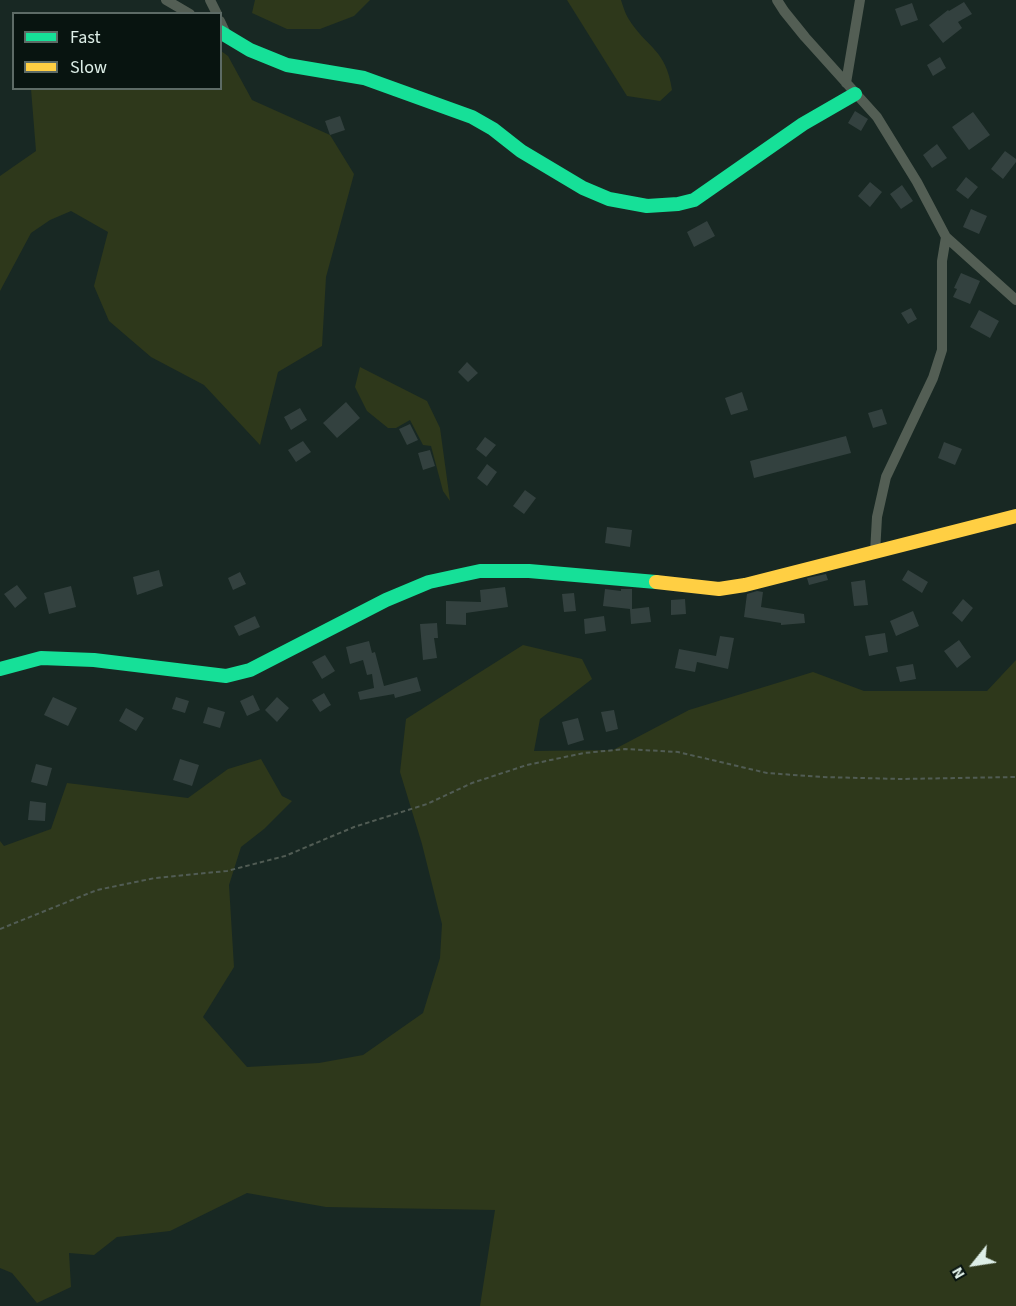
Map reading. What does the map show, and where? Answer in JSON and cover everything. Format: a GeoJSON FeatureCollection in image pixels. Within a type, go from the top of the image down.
{"type":"FeatureCollection","features":[{"type":"Feature","properties":{"kind":"street"},"geometry":{"type":"LineString","coordinates":[[166,0],[187,12]]}},
{"type":"Feature","properties":{"kind":"street"},"geometry":{"type":"LineString","coordinates":[[777,0],[791,20],[876,117],[899,150],[946,237],[1016,300]]}},
{"type":"Feature","properties":{"kind":"street"},"geometry":{"type":"LineString","coordinates":[[224,34],[250,50],[286,65],[364,78],[472,117],[493,129],[521,151],[583,188],[609,199],[647,206],[678,204],[694,200],[708,192],[850,88],[860,0]]}},
{"type":"Feature","properties":{"kind":"street"},"geometry":{"type":"LineString","coordinates":[[875,553],[877,517],[886,477],[933,378],[942,350],[942,261],[946,237]]}},
{"type":"Feature","properties":{"kind":"street"},"geometry":{"type":"LineString","coordinates":[[0,669],[41,658],[94,660],[226,676],[250,670],[386,600],[429,582],[480,571],[590,575],[719,589],[746,585],[1016,516]]}},
{"type":"Feature","properties":{"kind":"path"},"geometry":{"type":"LineString","coordinates":[[0,929],[97,890],[155,878],[227,871],[285,856],[354,828],[427,804],[472,783],[526,765],[584,753],[625,749],[678,752],[767,773],[822,777],[900,779],[1016,777]]}},
{"type":"Feature","properties":{"kind":"green space"},"geometry":{"type":"Polygon","coordinates":[[[255,0],[370,0],[354,16],[320,29],[287,29],[252,13],[255,0]]]}},
{"type":"Feature","properties":{"kind":"green space"},"geometry":{"type":"Polygon","coordinates":[[[567,0],[621,0],[628,18],[665,65],[672,90],[660,101],[627,96],[567,0]]]}},
{"type":"Feature","properties":{"kind":"green space"},"geometry":{"type":"Polygon","coordinates":[[[222,52],[228,56],[252,100],[330,135],[354,174],[326,277],[322,346],[278,372],[260,445],[204,385],[151,357],[109,321],[94,286],[108,232],[71,211],[50,220],[31,233],[0,291],[0,176],[36,151],[31,90],[222,90],[222,52]]]}},
{"type":"Feature","properties":{"kind":"green space"},"geometry":{"type":"Polygon","coordinates":[[[360,367],[427,401],[440,428],[450,501],[443,491],[431,446],[423,445],[410,420],[396,428],[388,428],[367,411],[355,387],[360,367]]]}},
{"type":"Feature","properties":{"kind":"green space"},"geometry":{"type":"Polygon","coordinates":[[[523,645],[582,659],[592,679],[540,719],[534,751],[613,750],[689,710],[813,672],[864,691],[987,691],[1016,660],[1016,1306],[480,1306],[495,1210],[326,1207],[247,1193],[170,1231],[117,1237],[94,1255],[69,1253],[71,1287],[37,1303],[12,1273],[0,1268],[0,841],[4,846],[51,829],[67,783],[188,798],[228,769],[261,759],[282,796],[292,801],[264,829],[241,847],[229,885],[234,967],[203,1017],[247,1067],[319,1063],[363,1055],[423,1013],[440,958],[442,924],[422,844],[400,772],[406,719],[523,645]]]}},
{"type":"Feature","properties":{"kind":"building"},"geometry":{"type":"Polygon","coordinates":[[[964,2],[972,14],[958,22],[962,28],[943,43],[929,25],[948,10],[964,2]]]}},
{"type":"Feature","properties":{"kind":"building"},"geometry":{"type":"Polygon","coordinates":[[[912,3],[918,20],[901,26],[895,9],[912,3]]]}},
{"type":"Feature","properties":{"kind":"building"},"geometry":{"type":"Polygon","coordinates":[[[940,57],[946,68],[933,76],[927,65],[940,57]]]}},
{"type":"Feature","properties":{"kind":"building"},"geometry":{"type":"Polygon","coordinates":[[[855,111],[868,119],[861,131],[848,123],[855,111]]]}},
{"type":"Feature","properties":{"kind":"building"},"geometry":{"type":"Polygon","coordinates":[[[973,112],[990,135],[969,150],[952,127],[973,112]]]}},
{"type":"Feature","properties":{"kind":"building"},"geometry":{"type":"Polygon","coordinates":[[[340,116],[345,130],[330,135],[325,121],[340,116]]]}},
{"type":"Feature","properties":{"kind":"building"},"geometry":{"type":"Polygon","coordinates":[[[937,144],[947,158],[932,168],[923,155],[937,144]]]}},
{"type":"Feature","properties":{"kind":"building"},"geometry":{"type":"Polygon","coordinates":[[[1005,151],[1016,159],[1016,162],[1003,179],[991,169],[1005,151]]]}},
{"type":"Feature","properties":{"kind":"building"},"geometry":{"type":"Polygon","coordinates":[[[966,177],[978,187],[968,199],[956,190],[966,177]]]}},
{"type":"Feature","properties":{"kind":"building"},"geometry":{"type":"Polygon","coordinates":[[[870,182],[882,192],[870,207],[858,196],[870,182]]]}},
{"type":"Feature","properties":{"kind":"building"},"geometry":{"type":"Polygon","coordinates":[[[902,185],[913,201],[901,209],[890,194],[902,185]]]}},
{"type":"Feature","properties":{"kind":"building"},"geometry":{"type":"Polygon","coordinates":[[[971,209],[987,216],[979,234],[963,227],[971,209]]]}},
{"type":"Feature","properties":{"kind":"building"},"geometry":{"type":"Polygon","coordinates":[[[707,221],[715,236],[694,247],[687,232],[707,221]]]}},
{"type":"Feature","properties":{"kind":"building"},"geometry":{"type":"Polygon","coordinates":[[[961,273],[980,281],[970,304],[953,297],[957,289],[954,288],[961,273]]]}},
{"type":"Feature","properties":{"kind":"building"},"geometry":{"type":"Polygon","coordinates":[[[911,308],[917,319],[908,324],[901,313],[911,308]]]}},
{"type":"Feature","properties":{"kind":"building"},"geometry":{"type":"Polygon","coordinates":[[[979,310],[999,321],[990,338],[970,327],[979,310]]]}},
{"type":"Feature","properties":{"kind":"building"},"geometry":{"type":"Polygon","coordinates":[[[467,362],[478,373],[468,382],[458,372],[467,362]]]}},
{"type":"Feature","properties":{"kind":"building"},"geometry":{"type":"Polygon","coordinates":[[[742,392],[748,410],[731,415],[725,398],[742,392]]]}},
{"type":"Feature","properties":{"kind":"building"},"geometry":{"type":"Polygon","coordinates":[[[346,402],[360,418],[337,438],[323,423],[346,402]]]}},
{"type":"Feature","properties":{"kind":"building"},"geometry":{"type":"Polygon","coordinates":[[[300,408],[307,420],[291,430],[284,417],[300,408]]]}},
{"type":"Feature","properties":{"kind":"building"},"geometry":{"type":"Polygon","coordinates":[[[882,409],[887,424],[873,428],[868,413],[882,409]]]}},
{"type":"Feature","properties":{"kind":"building"},"geometry":{"type":"Polygon","coordinates":[[[410,424],[418,440],[407,445],[399,429],[410,424]]]}},
{"type":"Feature","properties":{"kind":"building"},"geometry":{"type":"Polygon","coordinates":[[[846,436],[851,453],[754,478],[750,461],[846,436]]]}},
{"type":"Feature","properties":{"kind":"building"},"geometry":{"type":"Polygon","coordinates":[[[485,437],[496,445],[486,457],[476,449],[485,437]]]}},
{"type":"Feature","properties":{"kind":"building"},"geometry":{"type":"Polygon","coordinates":[[[303,441],[311,452],[296,462],[288,450],[303,441]]]}},
{"type":"Feature","properties":{"kind":"building"},"geometry":{"type":"Polygon","coordinates":[[[944,442],[962,449],[955,465],[938,458],[944,442]]]}},
{"type":"Feature","properties":{"kind":"building"},"geometry":{"type":"Polygon","coordinates":[[[430,450],[435,466],[423,470],[418,453],[430,450]]]}},
{"type":"Feature","properties":{"kind":"building"},"geometry":{"type":"Polygon","coordinates":[[[487,464],[497,472],[487,486],[477,478],[487,464]]]}},
{"type":"Feature","properties":{"kind":"building"},"geometry":{"type":"Polygon","coordinates":[[[525,490],[536,498],[524,514],[513,506],[525,490]]]}},
{"type":"Feature","properties":{"kind":"building"},"geometry":{"type":"Polygon","coordinates":[[[607,527],[632,530],[630,547],[605,543],[607,527]]]}},
{"type":"Feature","properties":{"kind":"building"},"geometry":{"type":"Polygon","coordinates":[[[159,570],[163,586],[137,595],[133,577],[159,570]]]}},
{"type":"Feature","properties":{"kind":"building"},"geometry":{"type":"Polygon","coordinates":[[[908,570],[928,582],[922,593],[902,580],[908,570]]]}},
{"type":"Feature","properties":{"kind":"building"},"geometry":{"type":"Polygon","coordinates":[[[240,572],[246,584],[233,590],[228,578],[240,572]]]}},
{"type":"Feature","properties":{"kind":"building"},"geometry":{"type":"Polygon","coordinates":[[[826,574],[828,580],[809,585],[807,578],[826,574]]]}},
{"type":"Feature","properties":{"kind":"building"},"geometry":{"type":"Polygon","coordinates":[[[865,580],[868,605],[854,606],[851,582],[865,580]]]}},
{"type":"Feature","properties":{"kind":"building"},"geometry":{"type":"Polygon","coordinates":[[[17,585],[27,598],[15,608],[4,594],[17,585]]]}},
{"type":"Feature","properties":{"kind":"building"},"geometry":{"type":"Polygon","coordinates":[[[71,586],[76,607],[49,614],[44,593],[71,586]]]}},
{"type":"Feature","properties":{"kind":"building"},"geometry":{"type":"Polygon","coordinates":[[[505,587],[508,607],[466,613],[466,625],[446,624],[446,601],[481,602],[480,590],[505,587]]]}},
{"type":"Feature","properties":{"kind":"building"},"geometry":{"type":"Polygon","coordinates":[[[605,589],[621,591],[621,589],[632,589],[632,609],[649,607],[651,622],[631,624],[630,609],[603,606],[605,589]]]}},
{"type":"Feature","properties":{"kind":"building"},"geometry":{"type":"Polygon","coordinates":[[[763,592],[761,607],[804,614],[805,623],[781,625],[781,623],[744,617],[747,594],[763,592]]]}},
{"type":"Feature","properties":{"kind":"building"},"geometry":{"type":"Polygon","coordinates":[[[574,593],[576,611],[564,612],[562,594],[574,593]]]}},
{"type":"Feature","properties":{"kind":"building"},"geometry":{"type":"Polygon","coordinates":[[[685,599],[686,614],[671,615],[671,600],[685,599]]]}},
{"type":"Feature","properties":{"kind":"building"},"geometry":{"type":"Polygon","coordinates":[[[963,599],[973,608],[962,622],[952,613],[963,599]]]}},
{"type":"Feature","properties":{"kind":"building"},"geometry":{"type":"Polygon","coordinates":[[[913,611],[919,626],[896,636],[890,621],[913,611]]]}},
{"type":"Feature","properties":{"kind":"building"},"geometry":{"type":"Polygon","coordinates":[[[255,616],[260,627],[239,636],[234,626],[255,616]]]}},
{"type":"Feature","properties":{"kind":"building"},"geometry":{"type":"Polygon","coordinates":[[[604,616],[606,631],[585,634],[584,619],[604,616]]]}},
{"type":"Feature","properties":{"kind":"building"},"geometry":{"type":"Polygon","coordinates":[[[437,623],[438,638],[434,638],[437,658],[423,660],[420,624],[437,623]]]}},
{"type":"Feature","properties":{"kind":"building"},"geometry":{"type":"Polygon","coordinates":[[[885,633],[888,652],[869,656],[865,636],[885,633]]]}},
{"type":"Feature","properties":{"kind":"building"},"geometry":{"type":"Polygon","coordinates":[[[720,636],[734,638],[728,669],[697,662],[695,672],[675,668],[679,649],[716,656],[720,636]]]}},
{"type":"Feature","properties":{"kind":"building"},"geometry":{"type":"Polygon","coordinates":[[[959,640],[971,657],[957,668],[944,651],[959,640]]]}},
{"type":"Feature","properties":{"kind":"building"},"geometry":{"type":"Polygon","coordinates":[[[369,641],[372,653],[375,652],[384,686],[417,677],[421,691],[395,698],[394,694],[360,700],[358,692],[374,688],[372,674],[367,675],[363,660],[350,664],[346,647],[369,641]]]}},
{"type":"Feature","properties":{"kind":"building"},"geometry":{"type":"Polygon","coordinates":[[[325,655],[335,671],[322,679],[312,662],[325,655]]]}},
{"type":"Feature","properties":{"kind":"building"},"geometry":{"type":"Polygon","coordinates":[[[913,664],[916,679],[900,682],[896,667],[913,664]]]}},
{"type":"Feature","properties":{"kind":"building"},"geometry":{"type":"Polygon","coordinates":[[[324,693],[331,705],[320,712],[312,700],[324,693]]]}},
{"type":"Feature","properties":{"kind":"building"},"geometry":{"type":"Polygon","coordinates":[[[253,695],[260,710],[247,716],[240,701],[253,695]]]}},
{"type":"Feature","properties":{"kind":"building"},"geometry":{"type":"Polygon","coordinates":[[[53,697],[77,708],[68,726],[44,715],[53,697]]]}},
{"type":"Feature","properties":{"kind":"building"},"geometry":{"type":"Polygon","coordinates":[[[176,697],[189,701],[185,713],[172,709],[176,697]]]}},
{"type":"Feature","properties":{"kind":"building"},"geometry":{"type":"Polygon","coordinates":[[[277,697],[289,708],[277,722],[265,710],[277,697]]]}},
{"type":"Feature","properties":{"kind":"building"},"geometry":{"type":"Polygon","coordinates":[[[208,707],[225,712],[220,728],[203,723],[208,707]]]}},
{"type":"Feature","properties":{"kind":"building"},"geometry":{"type":"Polygon","coordinates":[[[126,708],[144,718],[136,731],[119,721],[126,708]]]}},
{"type":"Feature","properties":{"kind":"building"},"geometry":{"type":"Polygon","coordinates":[[[614,710],[618,729],[606,732],[601,712],[614,710]]]}},
{"type":"Feature","properties":{"kind":"building"},"geometry":{"type":"Polygon","coordinates":[[[578,718],[584,740],[568,745],[562,722],[578,718]]]}},
{"type":"Feature","properties":{"kind":"building"},"geometry":{"type":"Polygon","coordinates":[[[180,759],[199,765],[192,786],[173,780],[180,759]]]}},
{"type":"Feature","properties":{"kind":"building"},"geometry":{"type":"Polygon","coordinates":[[[36,764],[52,768],[47,786],[31,782],[36,764]]]}},
{"type":"Feature","properties":{"kind":"building"},"geometry":{"type":"Polygon","coordinates":[[[30,801],[46,803],[45,821],[28,820],[30,801]]]}},
{"type":"Feature","properties":{"kind":"traffic: fast"},"geometry":{"type":"LineString","coordinates":[[222,33],[250,50],[287,65],[364,78],[472,117],[493,129],[521,151],[583,188],[609,199],[647,206],[678,204],[694,200],[803,124],[855,94]]}},
{"type":"Feature","properties":{"kind":"traffic: fast"},"geometry":{"type":"LineString","coordinates":[[0,669],[41,658],[94,660],[226,676],[250,670],[386,600],[429,582],[480,571],[529,571],[656,582]]}},
{"type":"Feature","properties":{"kind":"traffic: slow"},"geometry":{"type":"LineString","coordinates":[[656,582],[719,589],[745,585],[1016,516]]}}]}
